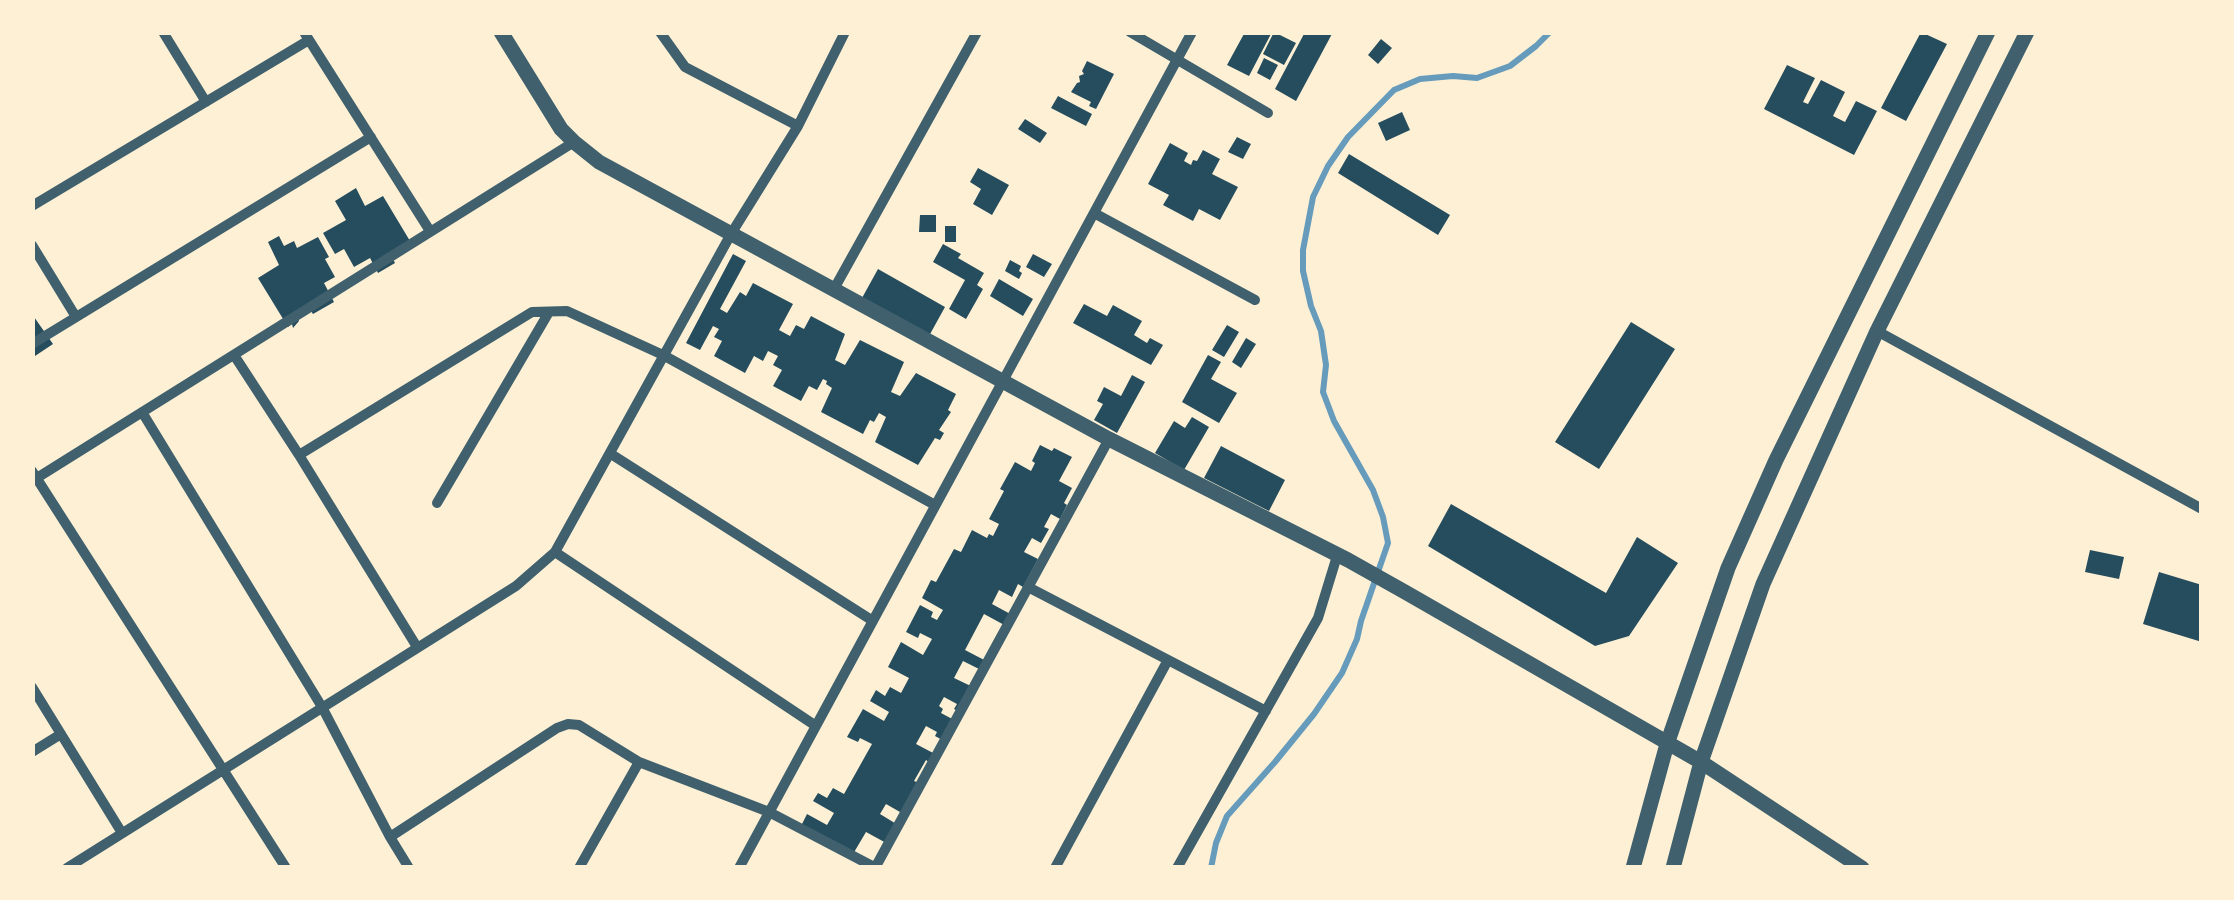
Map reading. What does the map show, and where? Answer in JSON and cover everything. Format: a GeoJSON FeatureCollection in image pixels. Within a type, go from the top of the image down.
{"type":"FeatureCollection","features":[{"type":"Feature","properties":{"kind":"street"},"geometry":{"type":"LineString","coordinates":[[163,32],[206,102]]}},
{"type":"Feature","properties":{"kind":"street"},"geometry":{"type":"LineString","coordinates":[[501,32],[560,129],[599,162],[1109,439],[1405,592],[1701,762],[1862,868]]}},
{"type":"Feature","properties":{"kind":"street"},"geometry":{"type":"LineString","coordinates":[[660,32],[685,68],[798,126]]}},
{"type":"Feature","properties":{"kind":"street"},"geometry":{"type":"LineString","coordinates":[[66,868],[516,586],[554,552],[731,234],[798,126],[844,32]]}},
{"type":"Feature","properties":{"kind":"street"},"geometry":{"type":"LineString","coordinates":[[834,289],[977,32]]}},
{"type":"Feature","properties":{"kind":"street"},"geometry":{"type":"LineString","coordinates":[[1130,32],[1268,114]]}},
{"type":"Feature","properties":{"kind":"street"},"geometry":{"type":"LineString","coordinates":[[739,868],[1192,32]]}},
{"type":"Feature","properties":{"kind":"street"},"geometry":{"type":"LineString","coordinates":[[1634,868],[1668,744],[1728,568],[1785,442],[1988,32]]}},
{"type":"Feature","properties":{"kind":"street"},"geometry":{"type":"LineString","coordinates":[[1672,868],[1701,762],[1763,584],[1877,331],[2027,32]]}},
{"type":"Feature","properties":{"kind":"street"},"geometry":{"type":"LineString","coordinates":[[32,206],[206,102],[307,36],[430,231]]}},
{"type":"Feature","properties":{"kind":"street"},"geometry":{"type":"LineString","coordinates":[[32,344],[371,138]]}},
{"type":"Feature","properties":{"kind":"street"},"geometry":{"type":"LineString","coordinates":[[285,867],[34,477],[574,142]]}},
{"type":"Feature","properties":{"kind":"street"},"geometry":{"type":"LineString","coordinates":[[1094,213],[1254,300]]}},
{"type":"Feature","properties":{"kind":"street"},"geometry":{"type":"LineString","coordinates":[[32,245],[76,317]]}},
{"type":"Feature","properties":{"kind":"street"},"geometry":{"type":"LineString","coordinates":[[299,455],[532,312],[567,311],[663,355],[935,505]]}},
{"type":"Feature","properties":{"kind":"street"},"geometry":{"type":"LineString","coordinates":[[437,503],[548,312]]}},
{"type":"Feature","properties":{"kind":"street"},"geometry":{"type":"LineString","coordinates":[[1877,331],[2202,509]]}},
{"type":"Feature","properties":{"kind":"street"},"geometry":{"type":"LineString","coordinates":[[234,355],[417,647]]}},
{"type":"Feature","properties":{"kind":"street"},"geometry":{"type":"LineString","coordinates":[[142,412],[322,707],[410,868]]}},
{"type":"Feature","properties":{"kind":"street"},"geometry":{"type":"LineString","coordinates":[[390,837],[568,724],[579,726],[639,762],[769,812],[875,867],[1109,439]]}},
{"type":"Feature","properties":{"kind":"street"},"geometry":{"type":"LineString","coordinates":[[610,454],[872,621]]}},
{"type":"Feature","properties":{"kind":"street"},"geometry":{"type":"LineString","coordinates":[[554,552],[816,726]]}},
{"type":"Feature","properties":{"kind":"street"},"geometry":{"type":"LineString","coordinates":[[1177,868],[1318,618],[1342,558]]}},
{"type":"Feature","properties":{"kind":"street"},"geometry":{"type":"LineString","coordinates":[[1028,587],[1266,711]]}},
{"type":"Feature","properties":{"kind":"street"},"geometry":{"type":"LineString","coordinates":[[1055,868],[1168,660]]}},
{"type":"Feature","properties":{"kind":"street"},"geometry":{"type":"LineString","coordinates":[[32,687],[122,832]]}},
{"type":"Feature","properties":{"kind":"street"},"geometry":{"type":"LineString","coordinates":[[32,752],[61,734]]}},
{"type":"Feature","properties":{"kind":"street"},"geometry":{"type":"LineString","coordinates":[[579,868],[639,762]]}},
{"type":"Feature","properties":{"kind":"building"},"geometry":{"type":"Polygon","coordinates":[[[1245,32],[1272,32],[1249,76],[1227,65],[1245,32]]]}},
{"type":"Feature","properties":{"kind":"building"},"geometry":{"type":"Polygon","coordinates":[[[1274,32],[1296,43],[1284,65],[1263,54],[1274,32]]]}},
{"type":"Feature","properties":{"kind":"building"},"geometry":{"type":"Polygon","coordinates":[[[1305,32],[1333,32],[1296,101],[1275,89],[1305,32]]]}},
{"type":"Feature","properties":{"kind":"building"},"geometry":{"type":"Polygon","coordinates":[[[1921,32],[1947,44],[1906,121],[1881,108],[1921,32]]]}},
{"type":"Feature","properties":{"kind":"building"},"geometry":{"type":"Polygon","coordinates":[[[1381,39],[1392,48],[1378,64],[1368,55],[1381,39]]]}},
{"type":"Feature","properties":{"kind":"building"},"geometry":{"type":"Polygon","coordinates":[[[1264,58],[1278,65],[1270,80],[1257,73],[1264,58]]]}},
{"type":"Feature","properties":{"kind":"building"},"geometry":{"type":"Polygon","coordinates":[[[1087,61],[1114,74],[1096,109],[1071,92],[1080,82],[1087,61]]]}},
{"type":"Feature","properties":{"kind":"building"},"geometry":{"type":"Polygon","coordinates":[[[1787,65],[1815,78],[1803,102],[1808,104],[1821,80],[1845,92],[1833,116],[1845,122],[1856,101],[1877,111],[1854,155],[1764,109],[1787,65]]]}},
{"type":"Feature","properties":{"kind":"building"},"geometry":{"type":"Polygon","coordinates":[[[1058,96],[1092,114],[1086,126],[1051,108],[1058,96]]]}},
{"type":"Feature","properties":{"kind":"building"},"geometry":{"type":"Polygon","coordinates":[[[1402,112],[1410,130],[1386,141],[1378,123],[1402,112]]]}},
{"type":"Feature","properties":{"kind":"building"},"geometry":{"type":"Polygon","coordinates":[[[1025,119],[1047,133],[1040,143],[1018,129],[1025,119]]]}},
{"type":"Feature","properties":{"kind":"building"},"geometry":{"type":"Polygon","coordinates":[[[1237,137],[1251,144],[1243,159],[1228,152],[1237,137]]]}},
{"type":"Feature","properties":{"kind":"building"},"geometry":{"type":"Polygon","coordinates":[[[1170,143],[1188,153],[1184,161],[1191,165],[1203,150],[1220,159],[1212,174],[1238,187],[1220,220],[1199,209],[1193,221],[1163,205],[1169,195],[1148,184],[1170,143]]]}},
{"type":"Feature","properties":{"kind":"building"},"geometry":{"type":"Polygon","coordinates":[[[1349,154],[1450,215],[1438,235],[1338,173],[1349,154]]]}},
{"type":"Feature","properties":{"kind":"building"},"geometry":{"type":"Polygon","coordinates":[[[978,168],[1009,185],[992,215],[973,204],[981,189],[970,182],[978,168]]]}},
{"type":"Feature","properties":{"kind":"building"},"geometry":{"type":"Polygon","coordinates":[[[356,188],[365,206],[383,196],[413,246],[392,257],[395,263],[378,273],[370,258],[354,267],[344,249],[335,254],[323,233],[346,220],[335,201],[356,188]]]}},
{"type":"Feature","properties":{"kind":"building"},"geometry":{"type":"Polygon","coordinates":[[[920,215],[936,215],[936,232],[919,232],[920,215]]]}},
{"type":"Feature","properties":{"kind":"building"},"geometry":{"type":"Polygon","coordinates":[[[945,226],[956,226],[956,242],[945,242],[945,226]]]}},
{"type":"Feature","properties":{"kind":"building"},"geometry":{"type":"Polygon","coordinates":[[[279,236],[284,246],[294,241],[297,248],[318,237],[335,277],[324,283],[334,302],[313,314],[309,308],[296,314],[299,321],[293,328],[292,324],[288,327],[258,278],[279,265],[268,242],[279,236]]]}},
{"type":"Feature","properties":{"kind":"building"},"geometry":{"type":"Polygon","coordinates":[[[943,244],[984,273],[977,285],[983,289],[966,319],[949,309],[965,280],[933,262],[943,244]]]}},
{"type":"Feature","properties":{"kind":"building"},"geometry":{"type":"Polygon","coordinates":[[[733,254],[746,261],[720,309],[727,313],[740,292],[746,296],[753,283],[793,304],[779,330],[790,336],[796,325],[804,329],[811,316],[845,334],[835,360],[845,365],[860,340],[904,362],[891,392],[900,396],[916,373],[956,394],[948,410],[951,412],[939,430],[944,433],[940,440],[935,438],[918,465],[875,442],[886,417],[879,413],[863,434],[821,412],[832,388],[827,381],[823,379],[817,390],[809,386],[801,401],[773,386],[782,370],[773,365],[778,356],[768,351],[763,361],[754,356],[745,373],[714,356],[722,341],[714,337],[719,329],[713,326],[700,350],[686,343],[733,254]]]}},
{"type":"Feature","properties":{"kind":"building"},"geometry":{"type":"Polygon","coordinates":[[[1033,254],[1052,264],[1044,277],[1026,267],[1033,254]]]}},
{"type":"Feature","properties":{"kind":"building"},"geometry":{"type":"Polygon","coordinates":[[[1010,260],[1021,266],[1019,279],[1005,271],[1010,260]]]}},
{"type":"Feature","properties":{"kind":"building"},"geometry":{"type":"Polygon","coordinates":[[[878,269],[945,307],[929,336],[862,298],[878,269]]]}},
{"type":"Feature","properties":{"kind":"building"},"geometry":{"type":"Polygon","coordinates":[[[999,279],[1033,299],[1023,316],[990,296],[999,279]]]}},
{"type":"Feature","properties":{"kind":"building"},"geometry":{"type":"Polygon","coordinates":[[[1084,304],[1107,316],[1113,305],[1142,321],[1134,335],[1147,343],[1150,338],[1163,345],[1151,365],[1073,323],[1084,304]]]}},
{"type":"Feature","properties":{"kind":"building"},"geometry":{"type":"Polygon","coordinates":[[[32,314],[53,344],[32,358],[32,314]]]}},
{"type":"Feature","properties":{"kind":"building"},"geometry":{"type":"Polygon","coordinates":[[[1631,322],[1675,349],[1599,469],[1555,442],[1631,322]]]}},
{"type":"Feature","properties":{"kind":"building"},"geometry":{"type":"Polygon","coordinates":[[[1227,325],[1239,332],[1224,357],[1212,350],[1227,325]]]}},
{"type":"Feature","properties":{"kind":"building"},"geometry":{"type":"Polygon","coordinates":[[[1246,338],[1256,344],[1241,368],[1232,362],[1246,338]]]}},
{"type":"Feature","properties":{"kind":"building"},"geometry":{"type":"Polygon","coordinates":[[[1208,355],[1221,362],[1211,379],[1237,393],[1219,423],[1182,402],[1208,355]]]}},
{"type":"Feature","properties":{"kind":"building"},"geometry":{"type":"Polygon","coordinates":[[[1132,375],[1145,382],[1117,433],[1094,420],[1103,404],[1097,401],[1104,387],[1121,396],[1132,375]]]}},
{"type":"Feature","properties":{"kind":"building"},"geometry":{"type":"Polygon","coordinates":[[[1192,417],[1209,427],[1184,470],[1155,453],[1174,421],[1185,428],[1192,417]]]}},
{"type":"Feature","properties":{"kind":"building"},"geometry":{"type":"Polygon","coordinates":[[[1040,445],[1072,457],[1059,481],[1072,488],[1064,503],[1067,505],[1060,519],[1051,514],[1041,543],[1032,538],[1024,552],[1038,559],[1023,587],[1018,584],[1012,597],[999,590],[992,604],[1014,616],[1008,627],[984,614],[965,650],[988,662],[983,671],[963,661],[954,678],[977,689],[964,714],[954,709],[957,704],[944,697],[939,706],[943,709],[941,713],[956,721],[946,742],[926,726],[916,744],[935,754],[930,763],[926,760],[914,781],[919,783],[907,816],[886,804],[880,814],[898,825],[888,844],[866,832],[853,854],[801,826],[807,814],[827,825],[834,813],[813,801],[818,793],[827,798],[833,788],[844,794],[872,744],[847,737],[863,709],[884,721],[889,712],[870,701],[876,690],[885,696],[890,687],[901,693],[909,678],[888,667],[901,642],[923,655],[932,639],[906,632],[920,605],[933,612],[931,617],[937,620],[943,610],[922,598],[931,580],[936,582],[954,549],[961,552],[972,530],[987,538],[989,534],[993,536],[999,524],[989,519],[1004,491],[1000,489],[1015,462],[1031,471],[1040,445]]]}},
{"type":"Feature","properties":{"kind":"building"},"geometry":{"type":"Polygon","coordinates":[[[1221,446],[1285,480],[1269,511],[1204,478],[1221,446]]]}},
{"type":"Feature","properties":{"kind":"building"},"geometry":{"type":"Polygon","coordinates":[[[1451,504],[1606,593],[1637,537],[1678,563],[1629,636],[1595,646],[1428,546],[1451,504]]]}},
{"type":"Feature","properties":{"kind":"building"},"geometry":{"type":"Polygon","coordinates":[[[2090,550],[2124,557],[2119,579],[2085,572],[2090,550]]]}},
{"type":"Feature","properties":{"kind":"building"},"geometry":{"type":"Polygon","coordinates":[[[2159,572],[2202,585],[2202,642],[2143,624],[2159,572]]]}},
{"type":"Feature","properties":{"kind":"waterway"},"geometry":{"type":"LineString","coordinates":[[1211,868],[1227,816],[1314,714],[1342,673],[1388,543],[1373,490],[1334,421],[1323,392],[1326,365],[1321,331],[1303,271],[1313,197],[1348,137],[1394,90],[1420,79],[1477,78],[1510,66],[1550,32]]}}]}
